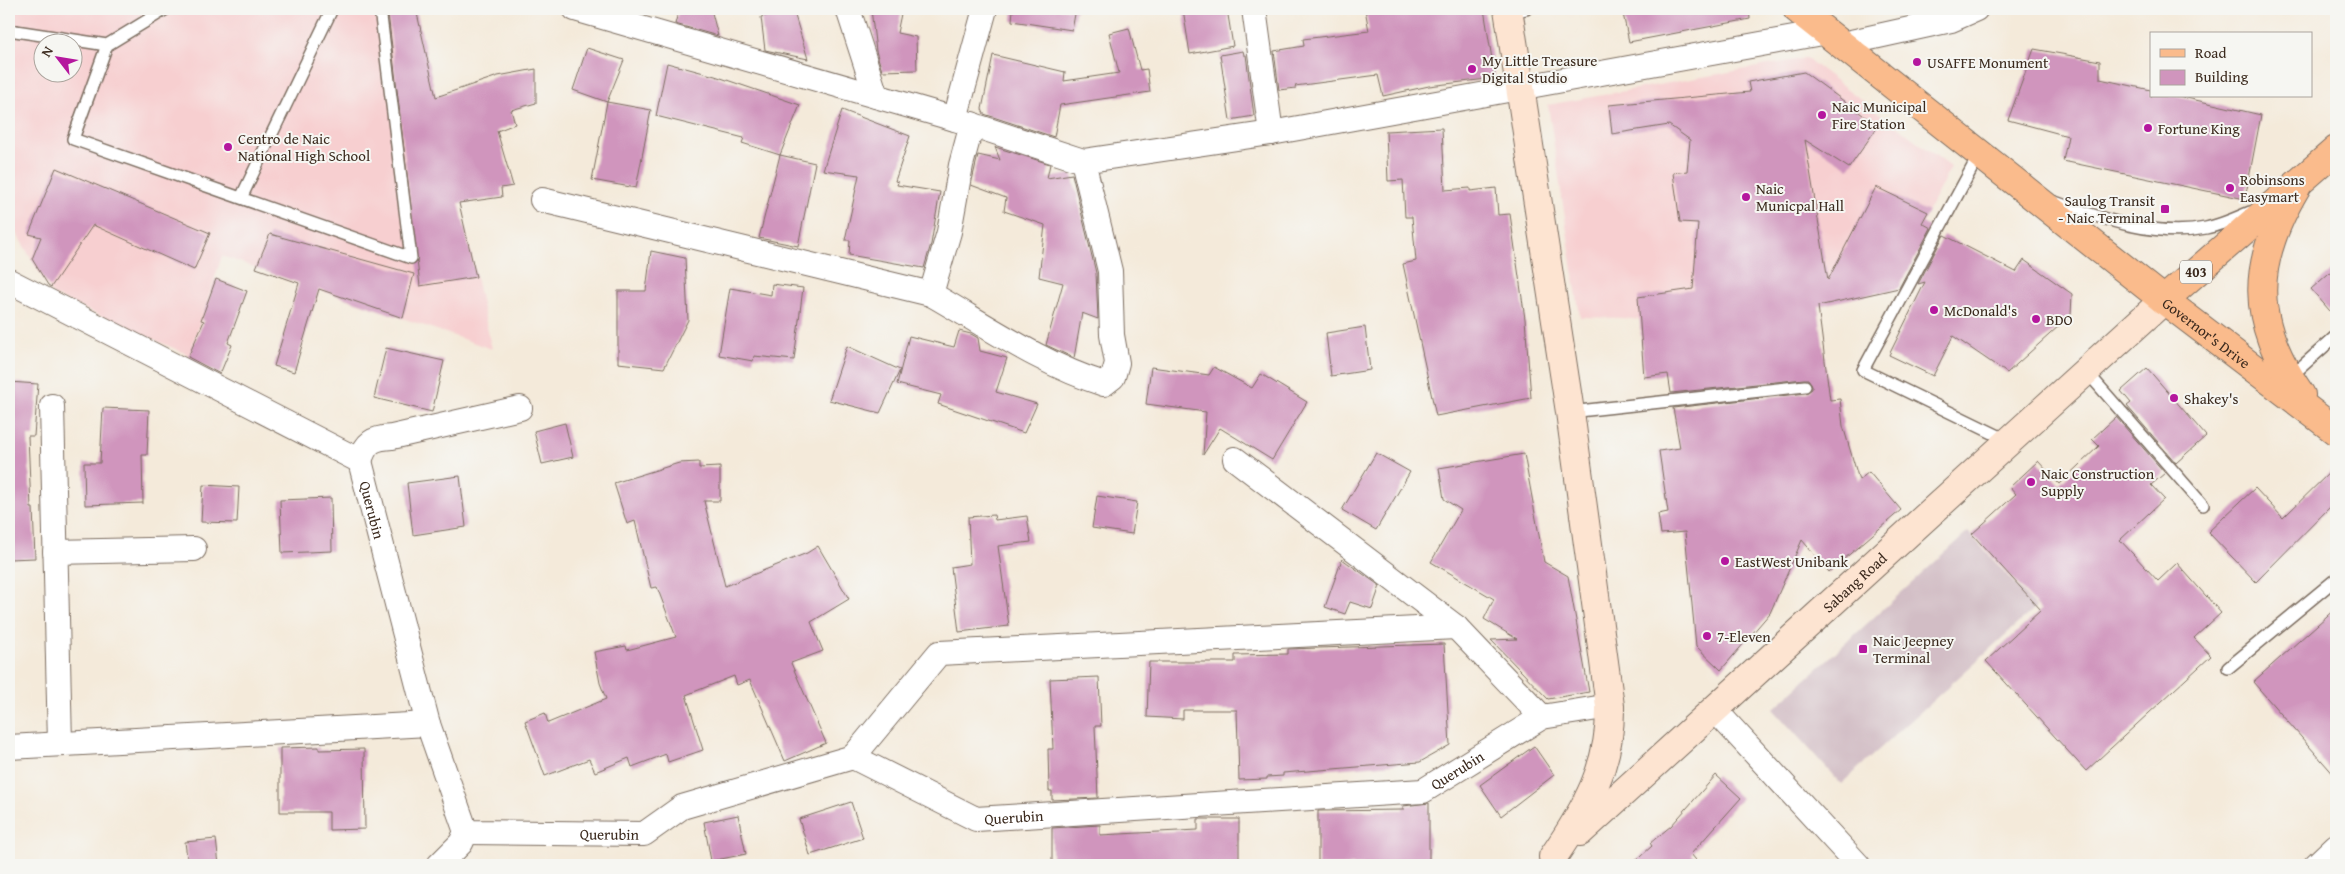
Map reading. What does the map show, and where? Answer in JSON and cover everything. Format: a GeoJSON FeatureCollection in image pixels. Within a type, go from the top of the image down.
{"type":"FeatureCollection","features":[{"type":"Feature","properties":{"kind":"main road"},"geometry":{"type":"LineString","coordinates":[[1797,9],[2033,194],[2164,300]]}},
{"type":"Feature","properties":{"kind":"main road"},"geometry":{"type":"LineString","coordinates":[[1514,10],[1520,89],[1570,412],[1610,706],[1608,737],[1595,787],[1577,822],[1549,861]]}},
{"type":"Feature","properties":{"kind":"main road","name":"Governor's Drive"},"geometry":{"type":"LineString","coordinates":[[2329,425],[2285,383],[2164,300],[2336,150]]}},
{"type":"Feature","properties":{"kind":"main road"},"geometry":{"type":"LineString","coordinates":[[2285,383],[2269,338],[2264,315],[2262,288],[2264,260],[2273,231],[2297,186]]}},
{"type":"Feature","properties":{"kind":"main road","name":"Sabang Road"},"geometry":{"type":"LineString","coordinates":[[1549,861],[2164,300]]}},
{"type":"Feature","properties":{"kind":"street"},"geometry":{"type":"LineString","coordinates":[[575,9],[639,18],[876,96],[963,121],[1083,162],[1271,133],[1520,89],[1951,20],[1976,9]]}},
{"type":"Feature","properties":{"kind":"street"},"geometry":{"type":"LineString","coordinates":[[848,9],[876,96]]}},
{"type":"Feature","properties":{"kind":"street"},"geometry":{"type":"LineString","coordinates":[[931,294],[949,232],[960,165],[963,121],[985,9]]}},
{"type":"Feature","properties":{"kind":"street"},"geometry":{"type":"LineString","coordinates":[[1254,9],[1271,133]]}},
{"type":"Feature","properties":{"kind":"street"},"geometry":{"type":"LineString","coordinates":[[542,200],[931,294],[1033,352],[1083,378],[1104,384],[1113,377],[1117,363],[1112,335],[1110,271],[1083,162]]}},
{"type":"Feature","properties":{"kind":"street","name":"Querubin"},"geometry":{"type":"LineString","coordinates":[[9,281],[360,461],[428,724],[466,832],[644,834],[682,806],[853,757],[976,819],[1423,791],[1542,717]]}},
{"type":"Feature","properties":{"kind":"street"},"geometry":{"type":"LineString","coordinates":[[52,406],[60,744]]}},
{"type":"Feature","properties":{"kind":"street"},"geometry":{"type":"LineString","coordinates":[[360,461],[364,448],[370,441],[520,408]]}},
{"type":"Feature","properties":{"kind":"street"},"geometry":{"type":"LineString","coordinates":[[1235,459],[1456,627],[1542,717],[1610,706]]}},
{"type":"Feature","properties":{"kind":"street"},"geometry":{"type":"LineString","coordinates":[[55,552],[194,549]]}},
{"type":"Feature","properties":{"kind":"street"},"geometry":{"type":"LineString","coordinates":[[853,757],[939,653],[1456,627]]}},
{"type":"Feature","properties":{"kind":"street"},"geometry":{"type":"LineString","coordinates":[[1714,709],[1858,865]]}},
{"type":"Feature","properties":{"kind":"street"},"geometry":{"type":"LineString","coordinates":[[9,747],[428,724]]}},
{"type":"Feature","properties":{"kind":"street"},"geometry":{"type":"LineString","coordinates":[[439,865],[461,843],[466,832]]}},
{"type":"Feature","properties":{"kind":"street"},"geometry":{"type":"LineString","coordinates":[[2316,865],[2336,846]]}},
{"type":"Feature","properties":{"kind":"lane"},"geometry":{"type":"LineString","coordinates":[[166,9],[107,45],[73,139],[411,258],[380,9]]}},
{"type":"Feature","properties":{"kind":"lane"},"geometry":{"type":"LineString","coordinates":[[240,198],[332,9]]}},
{"type":"Feature","properties":{"kind":"lane"},"geometry":{"type":"LineString","coordinates":[[9,30],[107,45]]}},
{"type":"Feature","properties":{"kind":"lane"},"geometry":{"type":"LineString","coordinates":[[1980,154],[1863,370],[2009,441]]}},
{"type":"Feature","properties":{"kind":"lane"},"geometry":{"type":"LineString","coordinates":[[2033,194],[2126,224],[2166,230],[2188,230],[2207,228],[2231,220],[2297,186]]}},
{"type":"Feature","properties":{"kind":"lane"},"geometry":{"type":"LineString","coordinates":[[2285,383],[2336,336]]}},
{"type":"Feature","properties":{"kind":"lane"},"geometry":{"type":"LineString","coordinates":[[2086,371],[2203,505]]}},
{"type":"Feature","properties":{"kind":"lane"},"geometry":{"type":"LineString","coordinates":[[1570,412],[1805,386]]}},
{"type":"Feature","properties":{"kind":"lane"},"geometry":{"type":"LineString","coordinates":[[2228,668],[2336,579]]}},
{"type":"Feature","properties":{"kind":"shaded area","name":"Centro de Naic National High School"},"geometry":{"type":"Polygon","coordinates":[[[9,9],[416,9],[492,349],[222,256],[189,355],[53,295],[9,221],[9,9]]]}},
{"type":"Feature","properties":{"kind":"shaded area"},"geometry":{"type":"Polygon","coordinates":[[[1806,58],[1951,167],[1886,291],[1818,306],[1703,326],[1621,318],[1580,317],[1548,105],[1806,58]]]}},
{"type":"Feature","properties":{"kind":"shaded area"},"geometry":{"type":"Polygon","coordinates":[[[1968,532],[2036,607],[1841,784],[1773,709],[1968,532]]]}},
{"type":"Feature","properties":{"kind":"building"},"geometry":{"type":"Polygon","coordinates":[[[416,9],[436,97],[498,76],[536,69],[536,103],[511,110],[515,124],[497,131],[513,186],[501,188],[502,197],[459,203],[476,277],[420,286],[388,13],[416,9]]]}},
{"type":"Feature","properties":{"kind":"building"},"geometry":{"type":"Polygon","coordinates":[[[679,9],[711,9],[718,36],[675,24],[679,9]]]}},
{"type":"Feature","properties":{"kind":"building"},"geometry":{"type":"Polygon","coordinates":[[[793,9],[808,59],[765,50],[761,17],[793,9]]]}},
{"type":"Feature","properties":{"kind":"building"},"geometry":{"type":"Polygon","coordinates":[[[871,9],[902,9],[897,33],[916,37],[917,70],[882,71],[876,51],[871,9]]]}},
{"type":"Feature","properties":{"kind":"building"},"geometry":{"type":"Polygon","coordinates":[[[1013,9],[1076,9],[1072,30],[1012,21],[1013,9]]]}},
{"type":"Feature","properties":{"kind":"building"},"geometry":{"type":"Polygon","coordinates":[[[1183,9],[1227,9],[1233,46],[1190,54],[1183,9]]]}},
{"type":"Feature","properties":{"kind":"building"},"geometry":{"type":"Polygon","coordinates":[[[1365,9],[1484,9],[1495,78],[1429,86],[1383,96],[1378,75],[1295,86],[1296,88],[1279,90],[1274,51],[1304,46],[1303,39],[1369,31],[1365,9]]]}},
{"type":"Feature","properties":{"kind":"building"},"geometry":{"type":"Polygon","coordinates":[[[1622,9],[1749,9],[1750,19],[1629,42],[1622,9]]]}},
{"type":"Feature","properties":{"kind":"building"},"geometry":{"type":"Polygon","coordinates":[[[1129,28],[1140,70],[1147,69],[1150,92],[1060,105],[1054,137],[984,114],[982,109],[993,55],[1065,72],[1064,81],[1119,73],[1109,33],[1129,28]]]}},
{"type":"Feature","properties":{"kind":"building"},"geometry":{"type":"Polygon","coordinates":[[[587,48],[624,60],[607,102],[573,90],[587,48]]]}},
{"type":"Feature","properties":{"kind":"building","name":"Fortune King"},"geometry":{"type":"Polygon","coordinates":[[[2034,49],[2100,61],[2100,79],[2150,90],[2150,98],[2187,98],[2261,115],[2245,199],[2063,161],[2068,136],[2008,120],[2034,49]]]}},
{"type":"Feature","properties":{"kind":"building"},"geometry":{"type":"Polygon","coordinates":[[[1243,51],[1244,55],[1246,55],[1254,116],[1230,120],[1220,55],[1243,51]]]}},
{"type":"Feature","properties":{"kind":"building"},"geometry":{"type":"Polygon","coordinates":[[[667,63],[715,76],[800,105],[780,155],[742,143],[744,138],[656,116],[667,63]]]}},
{"type":"Feature","properties":{"kind":"building"},"geometry":{"type":"Polygon","coordinates":[[[1804,72],[1878,126],[1849,168],[1805,140],[1828,280],[1876,187],[1928,212],[1922,223],[1931,228],[1899,288],[1818,306],[1830,400],[1840,399],[1843,426],[1859,480],[1869,472],[1901,510],[1829,572],[1802,540],[1770,613],[1721,670],[1696,646],[1685,532],[1661,534],[1658,514],[1668,512],[1659,451],[1680,448],[1673,408],[1806,393],[1812,389],[1812,385],[1808,379],[1804,379],[1671,393],[1668,374],[1644,377],[1638,297],[1693,289],[1698,223],[1680,222],[1673,173],[1687,171],[1690,140],[1669,125],[1612,134],[1609,105],[1750,92],[1748,82],[1804,72]]]}},
{"type":"Feature","properties":{"kind":"building"},"geometry":{"type":"Polygon","coordinates":[[[607,102],[651,110],[636,188],[592,180],[607,102]]]}},
{"type":"Feature","properties":{"kind":"building"},"geometry":{"type":"Polygon","coordinates":[[[842,110],[910,136],[895,181],[898,182],[897,185],[940,192],[931,244],[924,268],[849,255],[850,240],[845,240],[859,175],[823,170],[842,110]]]}},
{"type":"Feature","properties":{"kind":"building"},"geometry":{"type":"Polygon","coordinates":[[[1442,128],[1445,190],[1470,188],[1470,191],[1496,188],[1498,215],[1510,214],[1525,319],[1531,398],[1436,416],[1403,264],[1416,261],[1412,217],[1405,217],[1403,180],[1388,181],[1386,131],[1442,128]]]}},
{"type":"Feature","properties":{"kind":"building"},"geometry":{"type":"Polygon","coordinates":[[[995,147],[1050,164],[1047,178],[1072,174],[1096,273],[1098,319],[1082,313],[1074,358],[1046,345],[1063,283],[1039,277],[1045,225],[1004,211],[1006,198],[971,185],[978,155],[1000,160],[995,147]]]}},
{"type":"Feature","properties":{"kind":"building"},"geometry":{"type":"Polygon","coordinates":[[[780,155],[815,163],[798,246],[759,238],[780,155]]]}},
{"type":"Feature","properties":{"kind":"building"},"geometry":{"type":"Polygon","coordinates":[[[56,168],[210,233],[194,270],[93,225],[51,287],[48,285],[32,259],[41,237],[29,234],[56,168]]]}},
{"type":"Feature","properties":{"kind":"building"},"geometry":{"type":"Polygon","coordinates":[[[270,234],[414,274],[403,318],[319,289],[294,372],[274,366],[299,283],[256,268],[270,234]]]}},
{"type":"Feature","properties":{"kind":"building"},"geometry":{"type":"Polygon","coordinates":[[[1944,235],[2016,272],[2024,260],[2072,294],[2071,315],[2007,373],[1953,336],[1933,376],[1889,355],[1925,282],[1918,284],[1944,235]]]}},
{"type":"Feature","properties":{"kind":"building"},"geometry":{"type":"Polygon","coordinates":[[[651,251],[685,258],[688,320],[664,368],[618,363],[618,291],[646,291],[651,251]]]}},
{"type":"Feature","properties":{"kind":"building"},"geometry":{"type":"Polygon","coordinates":[[[2336,267],[2336,318],[2311,289],[2336,267]]]}},
{"type":"Feature","properties":{"kind":"building"},"geometry":{"type":"Polygon","coordinates":[[[216,279],[247,291],[228,343],[232,345],[220,374],[188,357],[204,321],[201,320],[216,279]]]}},
{"type":"Feature","properties":{"kind":"building"},"geometry":{"type":"Polygon","coordinates":[[[772,284],[803,288],[794,360],[754,356],[753,361],[719,355],[730,288],[771,295],[772,284]]]}},
{"type":"Feature","properties":{"kind":"building"},"geometry":{"type":"Polygon","coordinates":[[[1365,327],[1370,370],[1331,376],[1326,333],[1365,327]]]}},
{"type":"Feature","properties":{"kind":"building"},"geometry":{"type":"Polygon","coordinates":[[[959,331],[978,338],[980,351],[1007,358],[996,392],[1037,404],[1024,433],[938,404],[941,395],[897,384],[909,336],[954,347],[959,331]]]}},
{"type":"Feature","properties":{"kind":"building"},"geometry":{"type":"Polygon","coordinates":[[[847,346],[900,370],[880,413],[829,400],[847,346]]]}},
{"type":"Feature","properties":{"kind":"building"},"geometry":{"type":"Polygon","coordinates":[[[386,348],[444,361],[432,412],[374,398],[386,348]]]}},
{"type":"Feature","properties":{"kind":"building"},"geometry":{"type":"Polygon","coordinates":[[[1151,367],[1209,375],[1214,367],[1252,388],[1261,374],[1307,402],[1272,460],[1220,428],[1203,455],[1206,412],[1146,404],[1151,367]]]}},
{"type":"Feature","properties":{"kind":"building"},"geometry":{"type":"Polygon","coordinates":[[[2147,368],[2206,436],[2176,463],[2127,406],[2131,403],[2121,391],[2147,368]]]}},
{"type":"Feature","properties":{"kind":"building"},"geometry":{"type":"Polygon","coordinates":[[[9,382],[38,384],[34,436],[28,436],[35,558],[9,559],[9,382]]]}},
{"type":"Feature","properties":{"kind":"building"},"geometry":{"type":"Polygon","coordinates":[[[103,408],[149,410],[147,455],[142,455],[143,503],[85,505],[84,463],[100,463],[103,408]]]}},
{"type":"Feature","properties":{"kind":"building"},"geometry":{"type":"Polygon","coordinates":[[[2116,417],[2165,473],[2151,485],[2164,499],[2120,540],[2158,581],[2177,563],[2221,613],[2194,638],[2211,656],[2086,771],[1986,661],[2041,610],[1972,534],[2016,494],[2010,487],[2038,461],[2059,484],[2099,446],[2092,439],[2116,417]]]}},
{"type":"Feature","properties":{"kind":"building"},"geometry":{"type":"Polygon","coordinates":[[[565,423],[573,457],[542,464],[534,431],[565,423]]]}},
{"type":"Feature","properties":{"kind":"building"},"geometry":{"type":"Polygon","coordinates":[[[1376,453],[1410,472],[1376,530],[1342,510],[1376,453]]]}},
{"type":"Feature","properties":{"kind":"building"},"geometry":{"type":"Polygon","coordinates":[[[1524,454],[1544,562],[1568,576],[1589,692],[1548,699],[1491,640],[1517,639],[1484,619],[1494,599],[1431,562],[1461,510],[1444,499],[1439,468],[1524,454]]]}},
{"type":"Feature","properties":{"kind":"building"},"geometry":{"type":"Polygon","coordinates":[[[699,462],[699,468],[720,467],[720,501],[704,501],[725,586],[807,553],[818,546],[849,599],[811,622],[823,651],[791,663],[826,743],[785,761],[750,680],[737,685],[734,676],[686,695],[703,750],[668,762],[666,754],[632,767],[629,758],[595,772],[589,759],[545,776],[525,721],[545,713],[548,723],[606,699],[600,683],[594,652],[626,646],[627,650],[676,637],[657,587],[651,588],[635,521],[627,524],[614,483],[679,463],[699,462]]]}},
{"type":"Feature","properties":{"kind":"building"},"geometry":{"type":"Polygon","coordinates":[[[2336,466],[2336,501],[2256,582],[2208,532],[2255,488],[2283,518],[2336,466]]]}},
{"type":"Feature","properties":{"kind":"building"},"geometry":{"type":"Polygon","coordinates":[[[460,476],[466,527],[413,535],[407,483],[460,476]]]}},
{"type":"Feature","properties":{"kind":"building"},"geometry":{"type":"Polygon","coordinates":[[[203,485],[239,487],[237,523],[201,522],[203,485]]]}},
{"type":"Feature","properties":{"kind":"building"},"geometry":{"type":"Polygon","coordinates":[[[1097,496],[1137,502],[1132,534],[1092,528],[1097,496]]]}},
{"type":"Feature","properties":{"kind":"building"},"geometry":{"type":"Polygon","coordinates":[[[331,498],[332,551],[282,553],[280,500],[331,498]]]}},
{"type":"Feature","properties":{"kind":"building"},"geometry":{"type":"Polygon","coordinates":[[[994,515],[995,520],[1027,516],[1031,542],[998,546],[1009,626],[959,632],[951,567],[970,564],[968,517],[994,515]]]}},
{"type":"Feature","properties":{"kind":"building"},"geometry":{"type":"Polygon","coordinates":[[[1342,559],[1380,586],[1372,609],[1350,602],[1345,614],[1325,607],[1342,559]]]}},
{"type":"Feature","properties":{"kind":"building"},"geometry":{"type":"Polygon","coordinates":[[[2336,608],[2336,777],[2253,682],[2336,608]]]}},
{"type":"Feature","properties":{"kind":"building"},"geometry":{"type":"Polygon","coordinates":[[[1444,644],[1450,745],[1420,762],[1283,773],[1283,776],[1267,777],[1267,779],[1239,780],[1237,710],[1183,710],[1183,719],[1147,717],[1149,662],[1235,662],[1235,655],[1288,654],[1288,649],[1444,644]]]}},
{"type":"Feature","properties":{"kind":"building"},"geometry":{"type":"Polygon","coordinates":[[[1099,677],[1101,726],[1095,726],[1098,798],[1052,800],[1052,791],[1049,791],[1048,749],[1053,749],[1050,679],[1099,677]]]}},
{"type":"Feature","properties":{"kind":"building"},"geometry":{"type":"Polygon","coordinates":[[[1534,746],[1554,775],[1501,816],[1480,785],[1534,746]]]}},
{"type":"Feature","properties":{"kind":"building"},"geometry":{"type":"Polygon","coordinates":[[[319,747],[319,750],[364,749],[365,829],[329,830],[329,812],[280,812],[280,748],[319,747]]]}},
{"type":"Feature","properties":{"kind":"building"},"geometry":{"type":"Polygon","coordinates":[[[1716,775],[1741,798],[1691,854],[1700,865],[1631,865],[1652,846],[1650,843],[1671,826],[1716,775]]]}},
{"type":"Feature","properties":{"kind":"building"},"geometry":{"type":"Polygon","coordinates":[[[851,802],[863,838],[810,855],[799,819],[851,802]]]}},
{"type":"Feature","properties":{"kind":"building"},"geometry":{"type":"Polygon","coordinates":[[[1429,803],[1429,865],[1318,865],[1318,811],[1403,810],[1403,806],[1429,803]]]}},
{"type":"Feature","properties":{"kind":"building"},"geometry":{"type":"Polygon","coordinates":[[[738,815],[746,854],[711,861],[704,822],[738,815]]]}},
{"type":"Feature","properties":{"kind":"building"},"geometry":{"type":"Polygon","coordinates":[[[1198,819],[1239,819],[1239,865],[1052,865],[1052,828],[1100,825],[1100,835],[1198,830],[1198,819]]]}},
{"type":"Feature","properties":{"kind":"building"},"geometry":{"type":"Polygon","coordinates":[[[216,839],[219,865],[188,865],[185,842],[216,839]]]}},
{"type":"Feature","properties":{"kind":"place","name":"USAFFE Monument"},"geometry":{"type":"Point","coordinates":[1917,62]}},
{"type":"Feature","properties":{"kind":"place","name":"My Little Treasure Digital Studio"},"geometry":{"type":"Point","coordinates":[1472,69]}},
{"type":"Feature","properties":{"kind":"place","name":"Naic Municipal Fire Station"},"geometry":{"type":"Point","coordinates":[1822,115]}},
{"type":"Feature","properties":{"kind":"place","name":"Fortune King"},"geometry":{"type":"Point","coordinates":[2148,128]}},
{"type":"Feature","properties":{"kind":"place","name":"Centro de Naic National High School"},"geometry":{"type":"Point","coordinates":[228,147]}},
{"type":"Feature","properties":{"kind":"place","name":"Robinsons Easymart"},"geometry":{"type":"Point","coordinates":[2230,188]}},
{"type":"Feature","properties":{"kind":"place","name":"Naic Municpal Hall"},"geometry":{"type":"Point","coordinates":[1746,197]}},
{"type":"Feature","properties":{"kind":"place","name":"Saulog Transit - Naic Terminal"},"geometry":{"type":"Point","coordinates":[2165,209]}},
{"type":"Feature","properties":{"kind":"place","name":"McDonald's"},"geometry":{"type":"Point","coordinates":[1934,310]}},
{"type":"Feature","properties":{"kind":"place","name":"BDO"},"geometry":{"type":"Point","coordinates":[2036,319]}},
{"type":"Feature","properties":{"kind":"place","name":"Shakey's"},"geometry":{"type":"Point","coordinates":[2174,398]}},
{"type":"Feature","properties":{"kind":"place","name":"Naic Construction Supply"},"geometry":{"type":"Point","coordinates":[2031,482]}},
{"type":"Feature","properties":{"kind":"place","name":"EastWest Unibank"},"geometry":{"type":"Point","coordinates":[1725,561]}},
{"type":"Feature","properties":{"kind":"place","name":"7-Eleven"},"geometry":{"type":"Point","coordinates":[1707,636]}},
{"type":"Feature","properties":{"kind":"place","name":"Naic Jeepney Terminal"},"geometry":{"type":"Point","coordinates":[1863,649]}}]}
